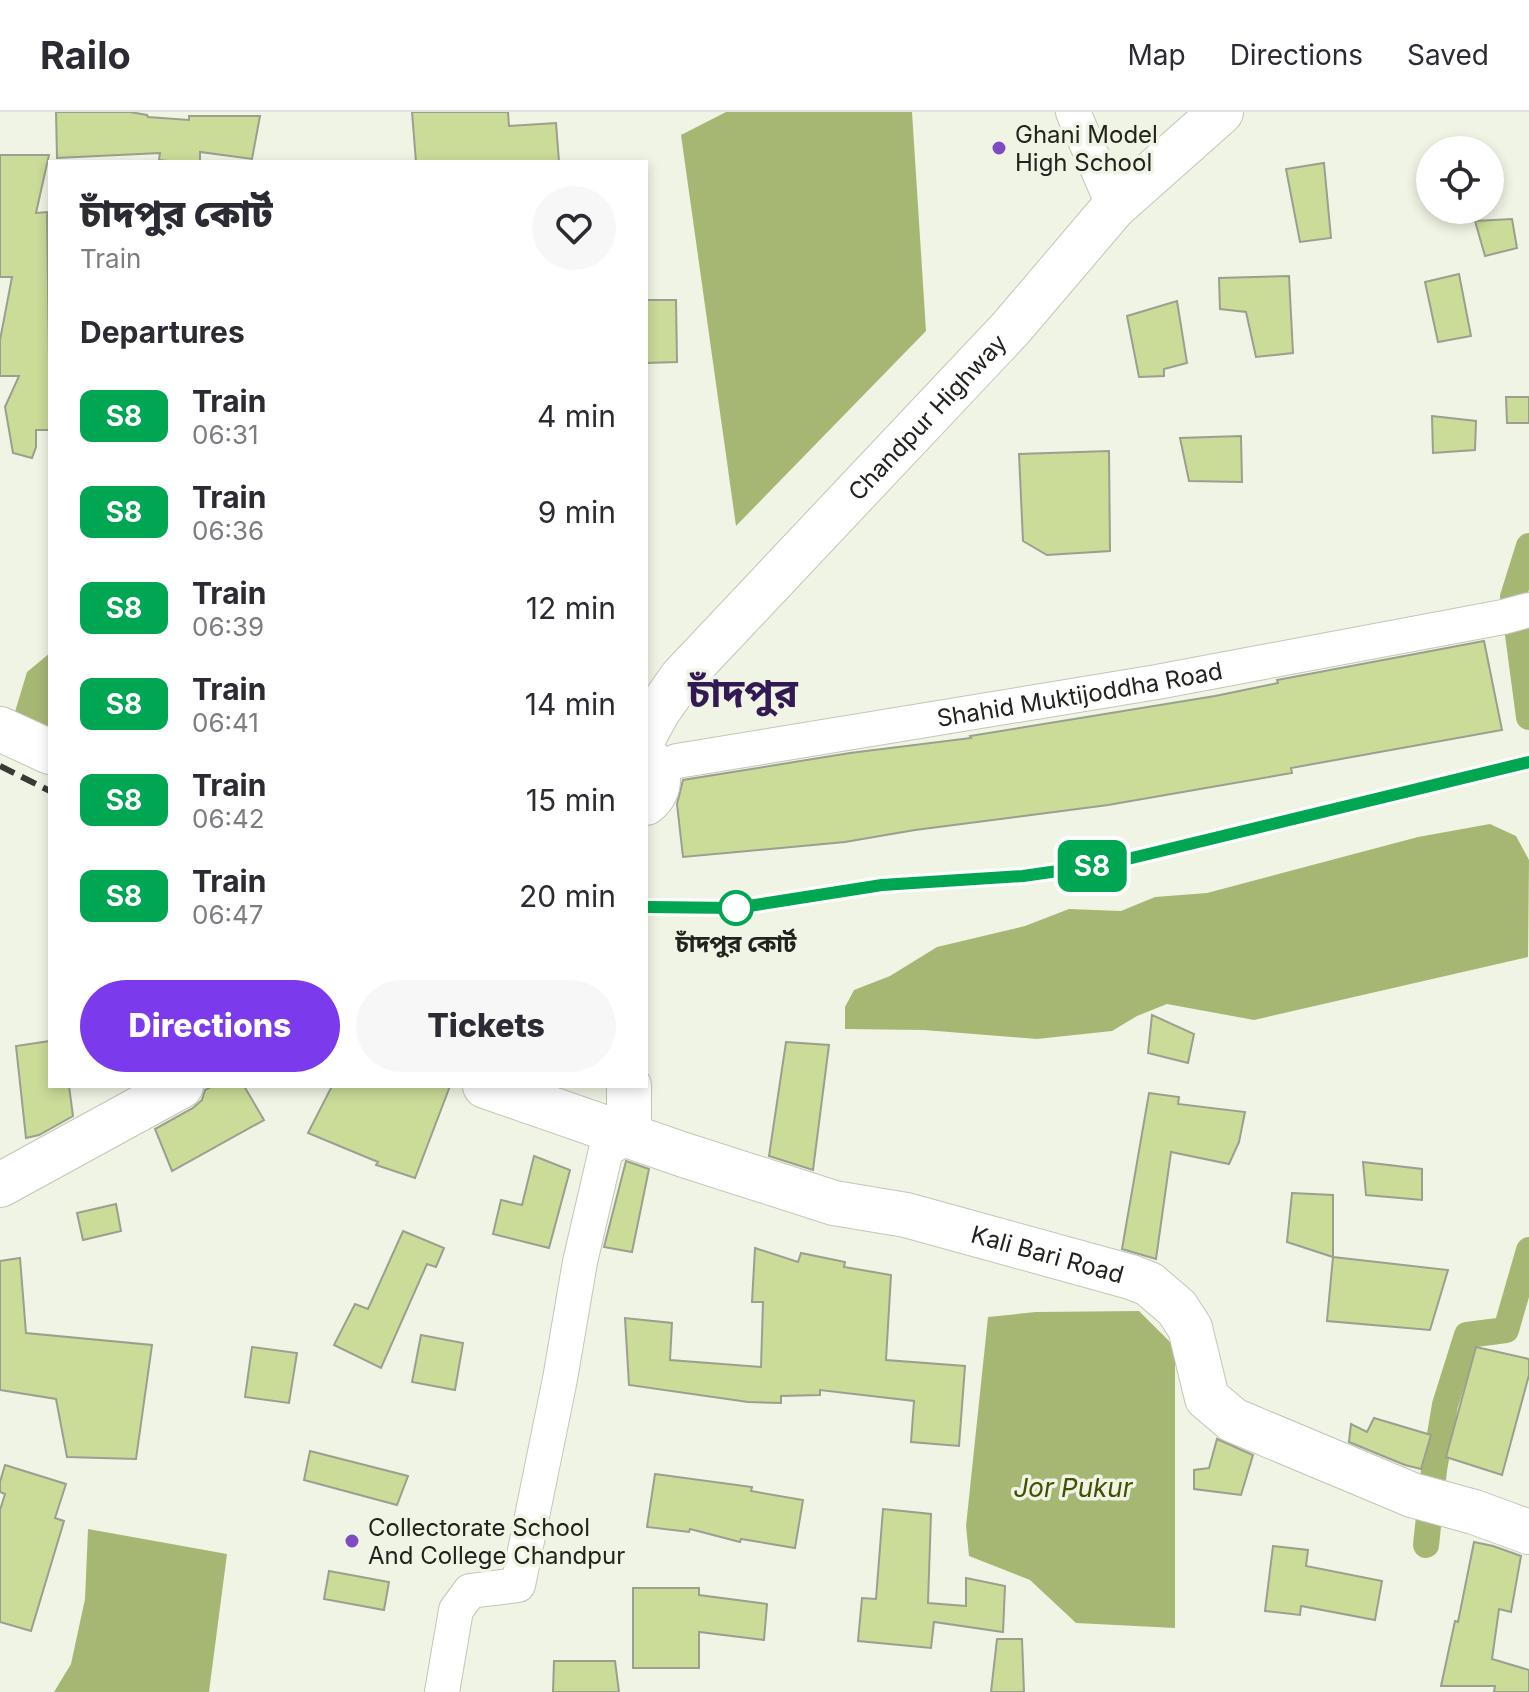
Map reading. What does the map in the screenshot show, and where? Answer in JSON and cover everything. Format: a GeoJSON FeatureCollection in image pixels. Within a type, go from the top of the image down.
{"type":"FeatureCollection","features":[{"type":"Feature","properties":{"kind":"main road","name":"Chandpur Highway"},"geometry":{"type":"LineString","coordinates":[[654,749],[682,677],[1011,328],[1114,207],[1221,112]]}},
{"type":"Feature","properties":{"kind":"main road"},"geometry":{"type":"LineString","coordinates":[[0,729],[48,751]]}},
{"type":"Feature","properties":{"kind":"main road"},"geometry":{"type":"LineString","coordinates":[[0,1185],[177,1088]]}},
{"type":"Feature","properties":{"kind":"main road","name":"Kali Bari Road"},"geometry":{"type":"LineString","coordinates":[[491,1088],[834,1203],[906,1215],[1149,1284],[1177,1308],[1190,1328],[1207,1398],[1233,1420],[1412,1495],[1474,1512],[1529,1532]]}},
{"type":"Feature","properties":{"kind":"main road"},"geometry":{"type":"LineString","coordinates":[[629,1088],[629,1136]]}},
{"type":"Feature","properties":{"kind":"street"},"geometry":{"type":"LineString","coordinates":[[1073,112],[1114,207]]}},
{"type":"Feature","properties":{"kind":"street","name":"Shahid Muktijoddha Road"},"geometry":{"type":"LineString","coordinates":[[654,749],[1157,682],[1516,614]]}},
{"type":"Feature","properties":{"kind":"street"},"geometry":{"type":"LineString","coordinates":[[442,1692],[456,1610],[470,1591],[518,1585],[560,1379],[580,1262],[606,1150],[629,1136]]}},
{"type":"Feature","properties":{"kind":"water"},"geometry":{"type":"Polygon","coordinates":[[[726,112],[912,112],[926,331],[736,526],[681,135],[726,112]]]}},
{"type":"Feature","properties":{"kind":"water"},"geometry":{"type":"Polygon","coordinates":[[[48,655],[48,746],[11,725],[27,672],[48,655]]]}},
{"type":"Feature","properties":{"kind":"water"},"geometry":{"type":"Polygon","coordinates":[[[1490,824],[1516,836],[1529,860],[1528,957],[1254,1020],[1167,1004],[1137,1016],[1112,1031],[1037,1039],[924,1030],[845,1029],[845,1007],[854,990],[890,976],[937,947],[1025,926],[1069,909],[1121,911],[1155,897],[1207,893],[1418,837],[1490,824]]]}},
{"type":"Feature","properties":{"kind":"water","name":"Jor Pukur"},"geometry":{"type":"Polygon","coordinates":[[[1139,1311],[1175,1347],[1175,1628],[1076,1623],[1030,1580],[969,1556],[966,1526],[988,1317],[1036,1312],[1139,1311]]]}},
{"type":"Feature","properties":{"kind":"water"},"geometry":{"type":"Polygon","coordinates":[[[88,1529],[227,1554],[209,1692],[54,1692],[71,1664],[85,1599],[88,1529]]]}},
{"type":"Feature","properties":{"kind":"building"},"geometry":{"type":"Polygon","coordinates":[[[56,112],[130,112],[148,117],[189,120],[189,116],[260,116],[252,159],[200,152],[200,160],[159,160],[160,153],[57,158],[56,112]]]}},
{"type":"Feature","properties":{"kind":"building"},"geometry":{"type":"Polygon","coordinates":[[[412,112],[508,112],[509,126],[556,123],[559,160],[416,160],[412,112]]]}},
{"type":"Feature","properties":{"kind":"building"},"geometry":{"type":"Polygon","coordinates":[[[0,155],[49,155],[36,213],[47,212],[48,430],[36,430],[36,447],[32,458],[13,453],[5,407],[19,376],[0,376],[0,340],[12,277],[0,277],[0,155]]]}},
{"type":"Feature","properties":{"kind":"building"},"geometry":{"type":"Polygon","coordinates":[[[1324,163],[1331,238],[1300,242],[1286,169],[1324,163]]]}},
{"type":"Feature","properties":{"kind":"building"},"geometry":{"type":"Polygon","coordinates":[[[1504,219],[1512,219],[1517,248],[1485,256],[1476,224],[1504,224],[1504,219]]]}},
{"type":"Feature","properties":{"kind":"building"},"geometry":{"type":"Polygon","coordinates":[[[1459,274],[1471,336],[1438,342],[1425,282],[1459,274]]]}},
{"type":"Feature","properties":{"kind":"building"},"geometry":{"type":"Polygon","coordinates":[[[1289,276],[1293,353],[1256,357],[1246,312],[1220,309],[1219,278],[1289,276]]]}},
{"type":"Feature","properties":{"kind":"building"},"geometry":{"type":"Polygon","coordinates":[[[648,300],[676,300],[677,362],[648,363],[648,300]]]}},
{"type":"Feature","properties":{"kind":"building"},"geometry":{"type":"Polygon","coordinates":[[[1177,301],[1187,363],[1164,369],[1164,376],[1139,377],[1127,316],[1177,301]]]}},
{"type":"Feature","properties":{"kind":"building"},"geometry":{"type":"Polygon","coordinates":[[[1506,397],[1529,397],[1529,423],[1507,423],[1506,397]]]}},
{"type":"Feature","properties":{"kind":"building"},"geometry":{"type":"Polygon","coordinates":[[[1432,416],[1476,421],[1475,450],[1433,453],[1432,416]]]}},
{"type":"Feature","properties":{"kind":"building"},"geometry":{"type":"Polygon","coordinates":[[[1241,436],[1242,482],[1189,481],[1180,438],[1241,436]]]}},
{"type":"Feature","properties":{"kind":"building"},"geometry":{"type":"Polygon","coordinates":[[[1109,451],[1110,551],[1047,555],[1023,541],[1019,454],[1109,451]]]}},
{"type":"Feature","properties":{"kind":"building"},"geometry":{"type":"Polygon","coordinates":[[[1484,641],[1502,730],[1291,768],[1292,773],[1108,805],[845,842],[683,857],[677,804],[683,780],[850,753],[971,738],[1215,696],[1278,683],[1277,680],[1484,641]]]}},
{"type":"Feature","properties":{"kind":"building"},"geometry":{"type":"Polygon","coordinates":[[[1152,1015],[1194,1034],[1188,1063],[1148,1053],[1152,1015]]]}},
{"type":"Feature","properties":{"kind":"building"},"geometry":{"type":"Polygon","coordinates":[[[48,1041],[48,1088],[69,1088],[73,1116],[39,1135],[26,1138],[16,1046],[48,1041]]]}},
{"type":"Feature","properties":{"kind":"building"},"geometry":{"type":"Polygon","coordinates":[[[786,1042],[829,1045],[813,1170],[769,1156],[786,1042]]]}},
{"type":"Feature","properties":{"kind":"building"},"geometry":{"type":"Polygon","coordinates":[[[245,1088],[264,1120],[172,1171],[155,1129],[193,1108],[202,1100],[205,1090],[245,1088]]]}},
{"type":"Feature","properties":{"kind":"building"},"geometry":{"type":"Polygon","coordinates":[[[331,1088],[449,1088],[415,1178],[376,1165],[378,1162],[308,1133],[331,1088]]]}},
{"type":"Feature","properties":{"kind":"building"},"geometry":{"type":"Polygon","coordinates":[[[1149,1093],[1179,1097],[1178,1104],[1245,1112],[1239,1142],[1229,1164],[1171,1152],[1156,1259],[1122,1249],[1149,1093]]]}},
{"type":"Feature","properties":{"kind":"building"},"geometry":{"type":"Polygon","coordinates":[[[534,1156],[570,1170],[549,1248],[493,1234],[501,1200],[522,1205],[534,1156]]]}},
{"type":"Feature","properties":{"kind":"building"},"geometry":{"type":"Polygon","coordinates":[[[626,1161],[649,1169],[632,1252],[604,1247],[626,1161]]]}},
{"type":"Feature","properties":{"kind":"building"},"geometry":{"type":"Polygon","coordinates":[[[1363,1162],[1422,1169],[1422,1200],[1366,1195],[1363,1162]]]}},
{"type":"Feature","properties":{"kind":"building"},"geometry":{"type":"Polygon","coordinates":[[[1292,1193],[1333,1195],[1333,1257],[1287,1242],[1292,1193]]]}},
{"type":"Feature","properties":{"kind":"building"},"geometry":{"type":"Polygon","coordinates":[[[116,1204],[121,1231],[83,1240],[77,1213],[116,1204]]]}},
{"type":"Feature","properties":{"kind":"building"},"geometry":{"type":"Polygon","coordinates":[[[403,1231],[444,1248],[436,1267],[427,1264],[381,1368],[334,1345],[355,1304],[368,1309],[403,1231]]]}},
{"type":"Feature","properties":{"kind":"building"},"geometry":{"type":"Polygon","coordinates":[[[755,1248],[798,1262],[801,1253],[845,1262],[844,1267],[891,1275],[886,1360],[965,1366],[959,1446],[911,1442],[914,1401],[820,1390],[820,1395],[781,1396],[781,1403],[748,1402],[629,1385],[625,1318],[672,1323],[670,1360],[761,1367],[763,1302],[752,1302],[755,1248]]]}},
{"type":"Feature","properties":{"kind":"building"},"geometry":{"type":"Polygon","coordinates":[[[1333,1257],[1448,1270],[1430,1330],[1327,1321],[1333,1257]]]}},
{"type":"Feature","properties":{"kind":"building"},"geometry":{"type":"Polygon","coordinates":[[[20,1258],[26,1333],[152,1345],[136,1459],[67,1457],[56,1399],[0,1390],[0,1261],[20,1258]]]}},
{"type":"Feature","properties":{"kind":"building"},"geometry":{"type":"Polygon","coordinates":[[[421,1335],[463,1343],[455,1390],[412,1382],[421,1335]]]}},
{"type":"Feature","properties":{"kind":"building"},"geometry":{"type":"Polygon","coordinates":[[[252,1347],[297,1353],[289,1403],[245,1397],[252,1347]]]}},
{"type":"Feature","properties":{"kind":"building"},"geometry":{"type":"Polygon","coordinates":[[[1476,1347],[1529,1359],[1529,1375],[1502,1475],[1446,1457],[1476,1347]]]}},
{"type":"Feature","properties":{"kind":"building"},"geometry":{"type":"Polygon","coordinates":[[[1374,1418],[1431,1435],[1421,1469],[1349,1442],[1351,1424],[1367,1432],[1374,1418]]]}},
{"type":"Feature","properties":{"kind":"building"},"geometry":{"type":"Polygon","coordinates":[[[1217,1439],[1253,1455],[1241,1495],[1194,1489],[1194,1470],[1209,1468],[1217,1439]]]}},
{"type":"Feature","properties":{"kind":"building"},"geometry":{"type":"Polygon","coordinates":[[[310,1451],[408,1476],[397,1505],[304,1480],[310,1451]]]}},
{"type":"Feature","properties":{"kind":"building"},"geometry":{"type":"Polygon","coordinates":[[[5,1465],[66,1484],[55,1518],[64,1521],[31,1631],[0,1622],[0,1510],[5,1494],[0,1492],[0,1482],[5,1465]]]}},
{"type":"Feature","properties":{"kind":"building"},"geometry":{"type":"Polygon","coordinates":[[[655,1474],[752,1487],[751,1491],[803,1500],[795,1548],[741,1539],[740,1542],[690,1529],[689,1532],[647,1527],[655,1474]]]}},
{"type":"Feature","properties":{"kind":"building"},"geometry":{"type":"Polygon","coordinates":[[[883,1509],[931,1514],[928,1603],[966,1606],[966,1578],[1005,1586],[1003,1632],[934,1622],[931,1648],[858,1641],[862,1598],[876,1599],[883,1509]]]}},
{"type":"Feature","properties":{"kind":"building"},"geometry":{"type":"Polygon","coordinates":[[[1474,1542],[1521,1556],[1511,1612],[1499,1609],[1492,1659],[1529,1670],[1529,1692],[1494,1692],[1495,1686],[1441,1686],[1474,1542]]]}},
{"type":"Feature","properties":{"kind":"building"},"geometry":{"type":"Polygon","coordinates":[[[1273,1546],[1308,1550],[1306,1566],[1382,1581],[1375,1620],[1301,1606],[1300,1615],[1265,1611],[1273,1546]]]}},
{"type":"Feature","properties":{"kind":"building"},"geometry":{"type":"Polygon","coordinates":[[[329,1571],[389,1582],[384,1610],[324,1599],[329,1571]]]}},
{"type":"Feature","properties":{"kind":"building"},"geometry":{"type":"Polygon","coordinates":[[[633,1588],[699,1588],[699,1595],[767,1604],[764,1640],[699,1632],[699,1668],[633,1668],[633,1588]]]}},
{"type":"Feature","properties":{"kind":"building"},"geometry":{"type":"Polygon","coordinates":[[[997,1639],[1022,1639],[1024,1692],[991,1692],[997,1639]]]}},
{"type":"Feature","properties":{"kind":"building"},"geometry":{"type":"Polygon","coordinates":[[[554,1661],[615,1661],[619,1692],[553,1692],[554,1661]]]}},
{"type":"Feature","properties":{"kind":"waterway"},"geometry":{"type":"LineString","coordinates":[[1529,546],[1513,597],[1529,717]]}},
{"type":"Feature","properties":{"kind":"waterway"},"geometry":{"type":"LineString","coordinates":[[1426,1545],[1445,1405],[1467,1335],[1506,1330],[1529,1250]]}},
{"type":"Feature","properties":{"kind":"railway"},"geometry":{"type":"LineString","coordinates":[[648,907],[736,908],[882,885],[1023,876],[1107,864],[1529,762]]}},
{"type":"Feature","properties":{"kind":"railway"},"geometry":{"type":"LineString","coordinates":[[0,766],[48,790]]}},
{"type":"Feature","properties":{"kind":"train","name":"S8"},"geometry":{"type":"LineString","coordinates":[[648,907],[736,908],[882,885],[1023,876],[1107,864],[1529,762]]}},
{"type":"Feature","properties":{"kind":"place","name":"Ghani Model High School"},"geometry":{"type":"Point","coordinates":[999,148]}},
{"type":"Feature","properties":{"kind":"place","name":"চাঁদপুর কোর্ট"},"geometry":{"type":"Point","coordinates":[736,908]}},
{"type":"Feature","properties":{"kind":"place","name":"Collectorate School And College Chandpur"},"geometry":{"type":"Point","coordinates":[352,1541]}},
{"type":"Feature","properties":{"kind":"district","name":"চাঁদপুর"},"geometry":{"type":"Point","coordinates":[743,692]}}]}
